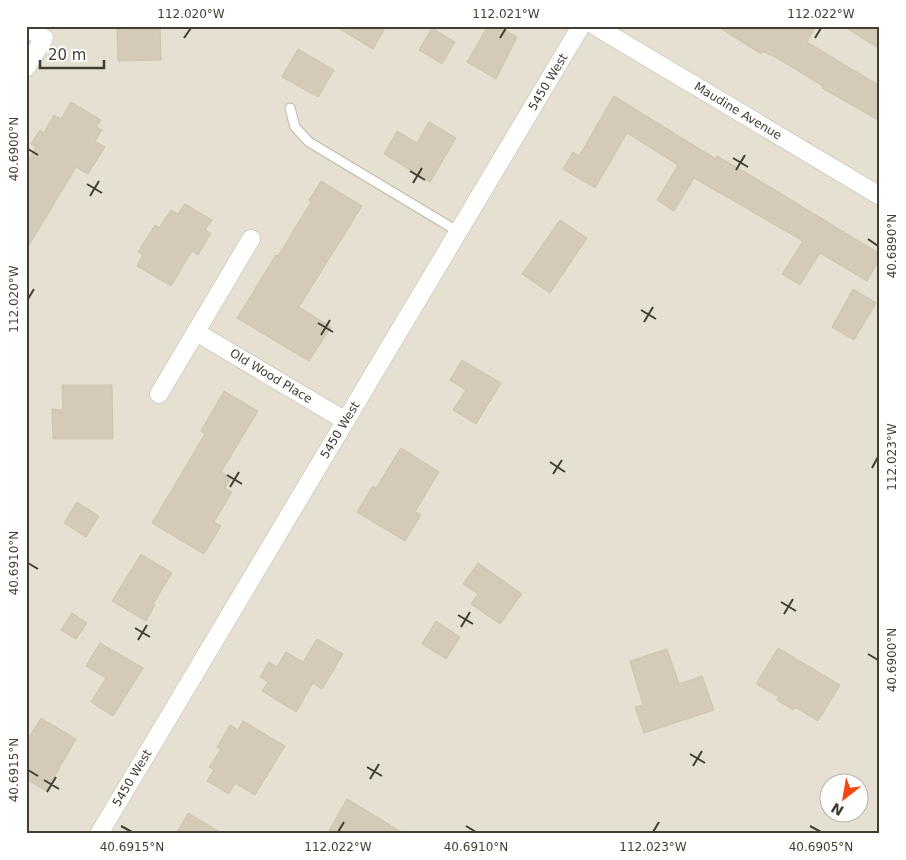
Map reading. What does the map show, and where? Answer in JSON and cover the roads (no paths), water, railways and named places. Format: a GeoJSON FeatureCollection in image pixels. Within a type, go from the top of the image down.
{"type":"FeatureCollection","features":[{"type":"Feature","properties":{"kind":"street","name":"5450 West"},"geometry":{"type":"LineString","coordinates":[[99,834],[581,26]]}},
{"type":"Feature","properties":{"kind":"street","name":"Maudine Avenue"},"geometry":{"type":"LineString","coordinates":[[595,26],[880,196]]}},
{"type":"Feature","properties":{"kind":"street"},"geometry":{"type":"LineString","coordinates":[[26,28],[44,38],[26,68]]}},
{"type":"Feature","properties":{"kind":"street"},"geometry":{"type":"LineString","coordinates":[[159,394],[251,239]]}},
{"type":"Feature","properties":{"kind":"street","name":"Old Wood Place"},"geometry":{"type":"LineString","coordinates":[[196,332],[346,421]]}},
{"type":"Feature","properties":{"kind":"lane"},"geometry":{"type":"LineString","coordinates":[[290,108],[295,127],[309,142],[459,232]]}}]}
